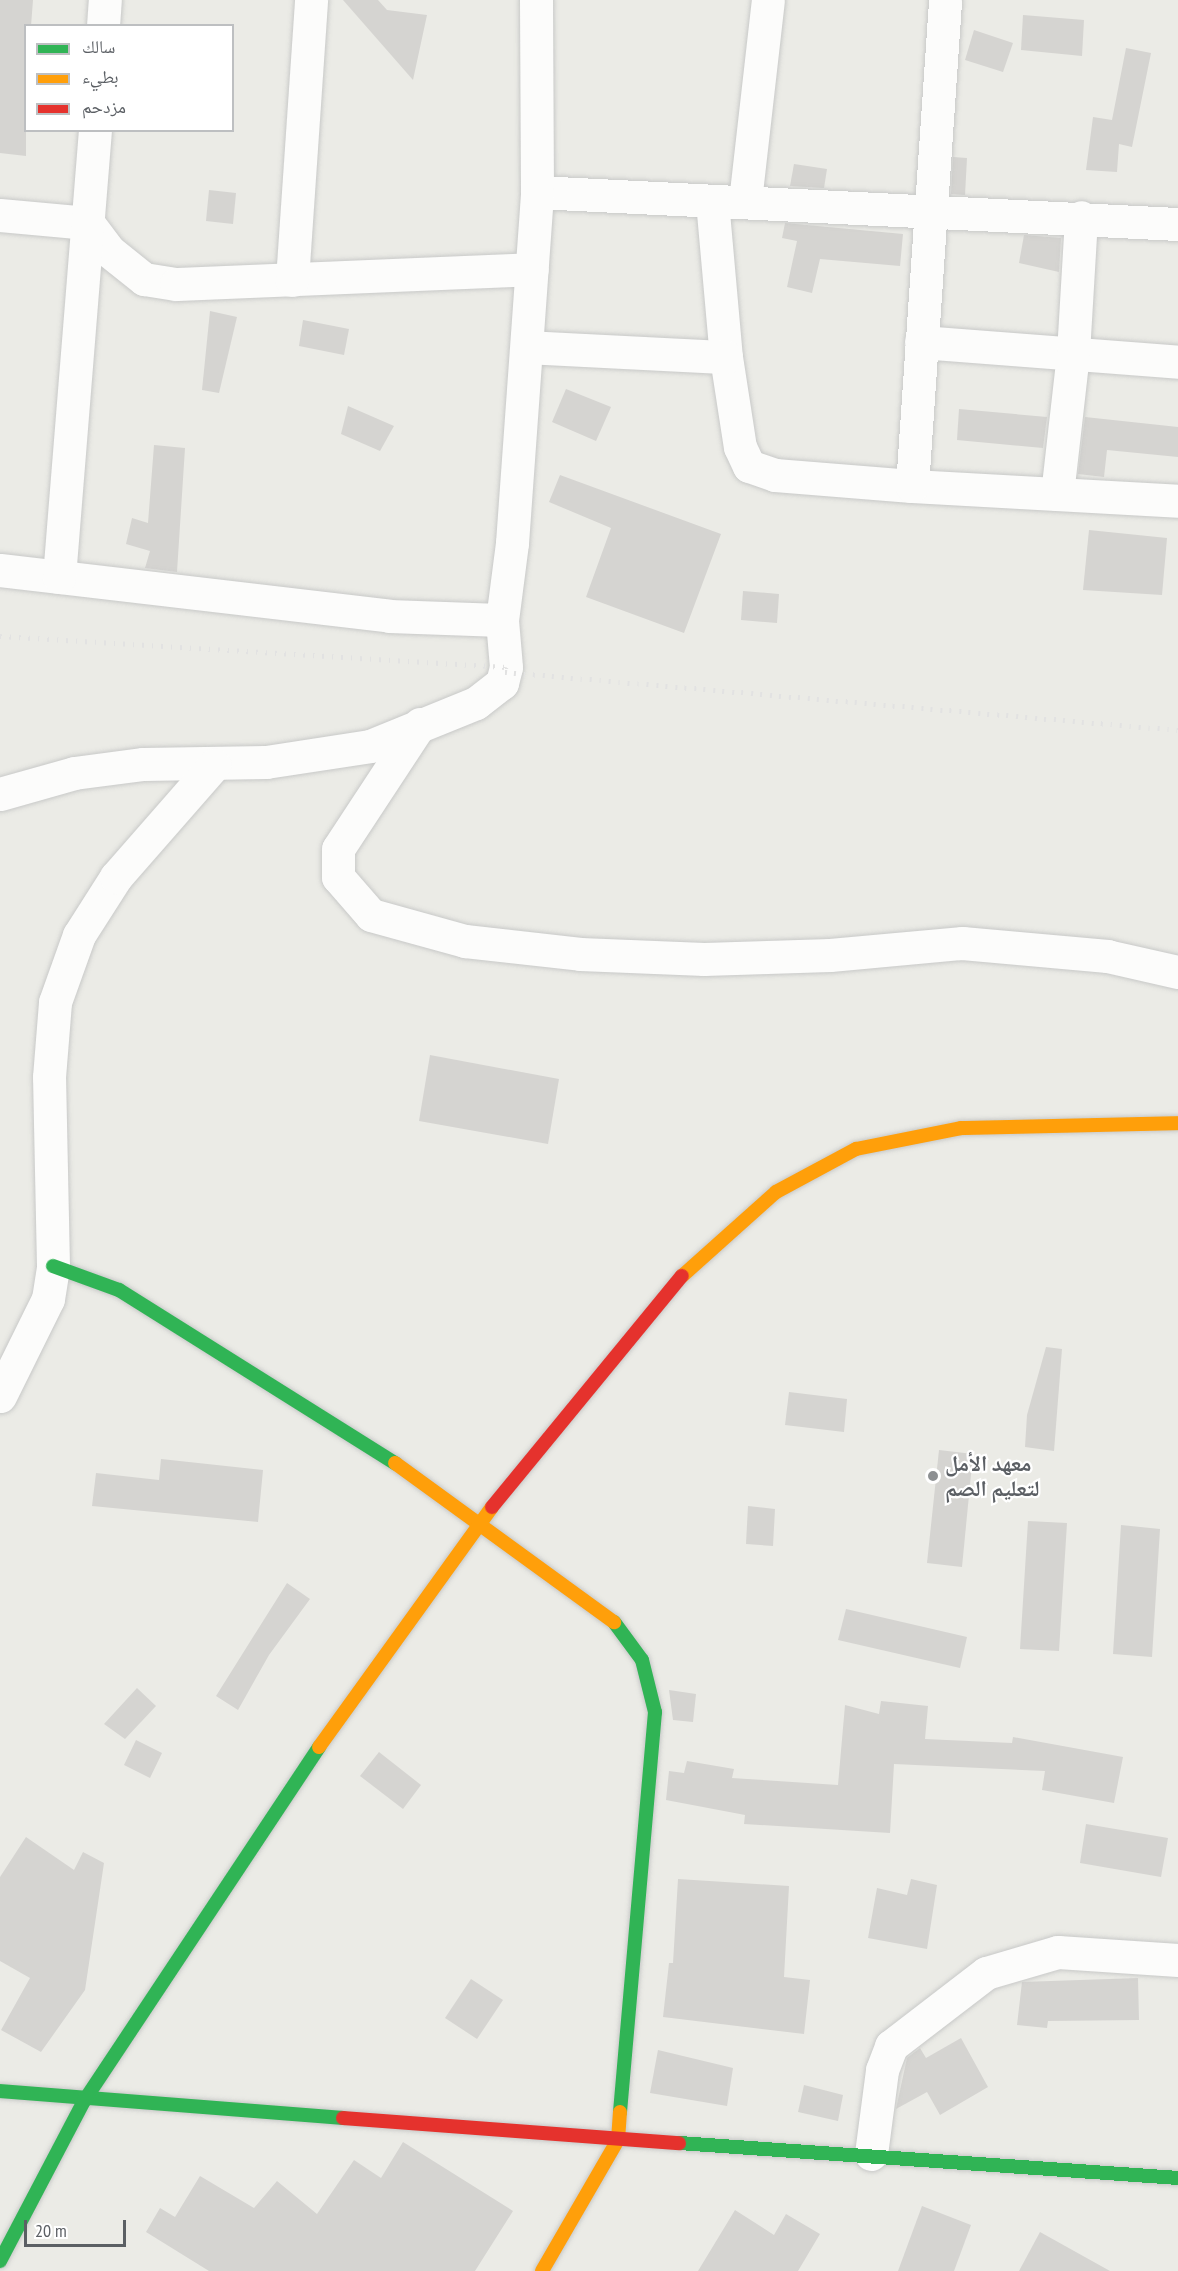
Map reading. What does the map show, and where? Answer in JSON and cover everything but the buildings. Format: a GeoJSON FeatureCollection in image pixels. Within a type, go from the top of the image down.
{"type":"FeatureCollection","features":[{"type":"Feature","properties":{"kind":"street"},"geometry":{"type":"LineString","coordinates":[[103,24],[105,0]]}},
{"type":"Feature","properties":{"kind":"street"},"geometry":{"type":"LineString","coordinates":[[292,280],[311,0]]}},
{"type":"Feature","properties":{"kind":"street"},"geometry":{"type":"LineString","coordinates":[[0,794],[74,773],[143,764],[214,765],[277,761],[370,746],[421,722],[476,704],[502,683],[506,667],[502,620],[527,347],[537,192],[537,0]]}},
{"type":"Feature","properties":{"kind":"street"},"geometry":{"type":"LineString","coordinates":[[745,201],[768,0]]}},
{"type":"Feature","properties":{"kind":"street"},"geometry":{"type":"LineString","coordinates":[[912,486],[945,0]]}},
{"type":"Feature","properties":{"kind":"street"},"geometry":{"type":"LineString","coordinates":[[59,577],[95,132]]}},
{"type":"Feature","properties":{"kind":"street"},"geometry":{"type":"LineString","coordinates":[[537,192],[1081,217],[1178,224]]}},
{"type":"Feature","properties":{"kind":"street"},"geometry":{"type":"LineString","coordinates":[[711,201],[726,357],[740,447],[749,466],[775,475],[912,486],[1178,501]]}},
{"type":"Feature","properties":{"kind":"street"},"geometry":{"type":"LineString","coordinates":[[0,215],[88,224],[109,250],[144,279],[176,284],[532,269]]}},
{"type":"Feature","properties":{"kind":"street"},"geometry":{"type":"LineString","coordinates":[[1057,494],[1073,353],[1081,217]]}},
{"type":"Feature","properties":{"kind":"street"},"geometry":{"type":"LineString","coordinates":[[921,342],[1178,362]]}},
{"type":"Feature","properties":{"kind":"street"},"geometry":{"type":"LineString","coordinates":[[527,347],[726,357]]}},
{"type":"Feature","properties":{"kind":"street"},"geometry":{"type":"LineString","coordinates":[[0,570],[389,616],[502,620]]}},
{"type":"Feature","properties":{"kind":"street"},"geometry":{"type":"LineString","coordinates":[[421,722],[338,849],[338,877],[371,915],[465,941],[580,954],[715,959],[830,955],[962,943],[1107,956],[1178,972]]}},
{"type":"Feature","properties":{"kind":"street"},"geometry":{"type":"LineString","coordinates":[[0,1396],[48,1299],[53,1266],[49,1077],[55,1002],[79,935],[116,877],[214,765]]}},
{"type":"Feature","properties":{"kind":"street"},"geometry":{"type":"LineString","coordinates":[[0,2261],[84,2100],[296,1780],[480,1521],[695,1261],[776,1192],[856,1149],[961,1128],[1178,1123]]}},
{"type":"Feature","properties":{"kind":"street"},"geometry":{"type":"LineString","coordinates":[[53,1266],[119,1290],[402,1467],[480,1521],[611,1618],[642,1660],[655,1712],[618,2140],[542,2271]]}},
{"type":"Feature","properties":{"kind":"street"},"geometry":{"type":"LineString","coordinates":[[871,2154],[882,2070],[891,2046],[986,1973],[1058,1952],[1178,1960]]}},
{"type":"Feature","properties":{"kind":"street"},"geometry":{"type":"LineString","coordinates":[[0,2091],[84,2100],[618,2140],[871,2154],[1178,2178]]}},
{"type":"Feature","properties":{"kind":"railway"},"geometry":{"type":"LineString","coordinates":[[0,636],[506,667],[505,672],[1178,730]]}},
{"type":"Feature","properties":{"kind":"traffic: fast"},"geometry":{"type":"LineString","coordinates":[[53,1266],[119,1290],[395,1463]]}},
{"type":"Feature","properties":{"kind":"traffic: fast"},"geometry":{"type":"LineString","coordinates":[[614,1622],[642,1660],[655,1712],[620,2112]]}},
{"type":"Feature","properties":{"kind":"traffic: fast"},"geometry":{"type":"LineString","coordinates":[[0,2261],[84,2101],[319,1747]]}},
{"type":"Feature","properties":{"kind":"traffic: fast"},"geometry":{"type":"LineString","coordinates":[[0,2091],[343,2118]]}},
{"type":"Feature","properties":{"kind":"traffic: fast"},"geometry":{"type":"LineString","coordinates":[[679,2143],[1178,2178]]}},
{"type":"Feature","properties":{"kind":"traffic: slow"},"geometry":{"type":"LineString","coordinates":[[682,1276],[776,1192],[856,1149],[961,1128],[1178,1123]]}},
{"type":"Feature","properties":{"kind":"traffic: slow"},"geometry":{"type":"LineString","coordinates":[[395,1463],[614,1622]]}},
{"type":"Feature","properties":{"kind":"traffic: slow"},"geometry":{"type":"LineString","coordinates":[[319,1747],[492,1507]]}},
{"type":"Feature","properties":{"kind":"traffic: slow"},"geometry":{"type":"LineString","coordinates":[[542,2271],[618,2140],[620,2112]]}},
{"type":"Feature","properties":{"kind":"traffic: jam"},"geometry":{"type":"LineString","coordinates":[[492,1507],[682,1276]]}},
{"type":"Feature","properties":{"kind":"traffic: jam"},"geometry":{"type":"LineString","coordinates":[[343,2118],[679,2143]]}},
{"type":"Feature","properties":{"kind":"place","name":"معهد الأمل لتعليم الصم"},"geometry":{"type":"Point","coordinates":[933,1476]}}]}
